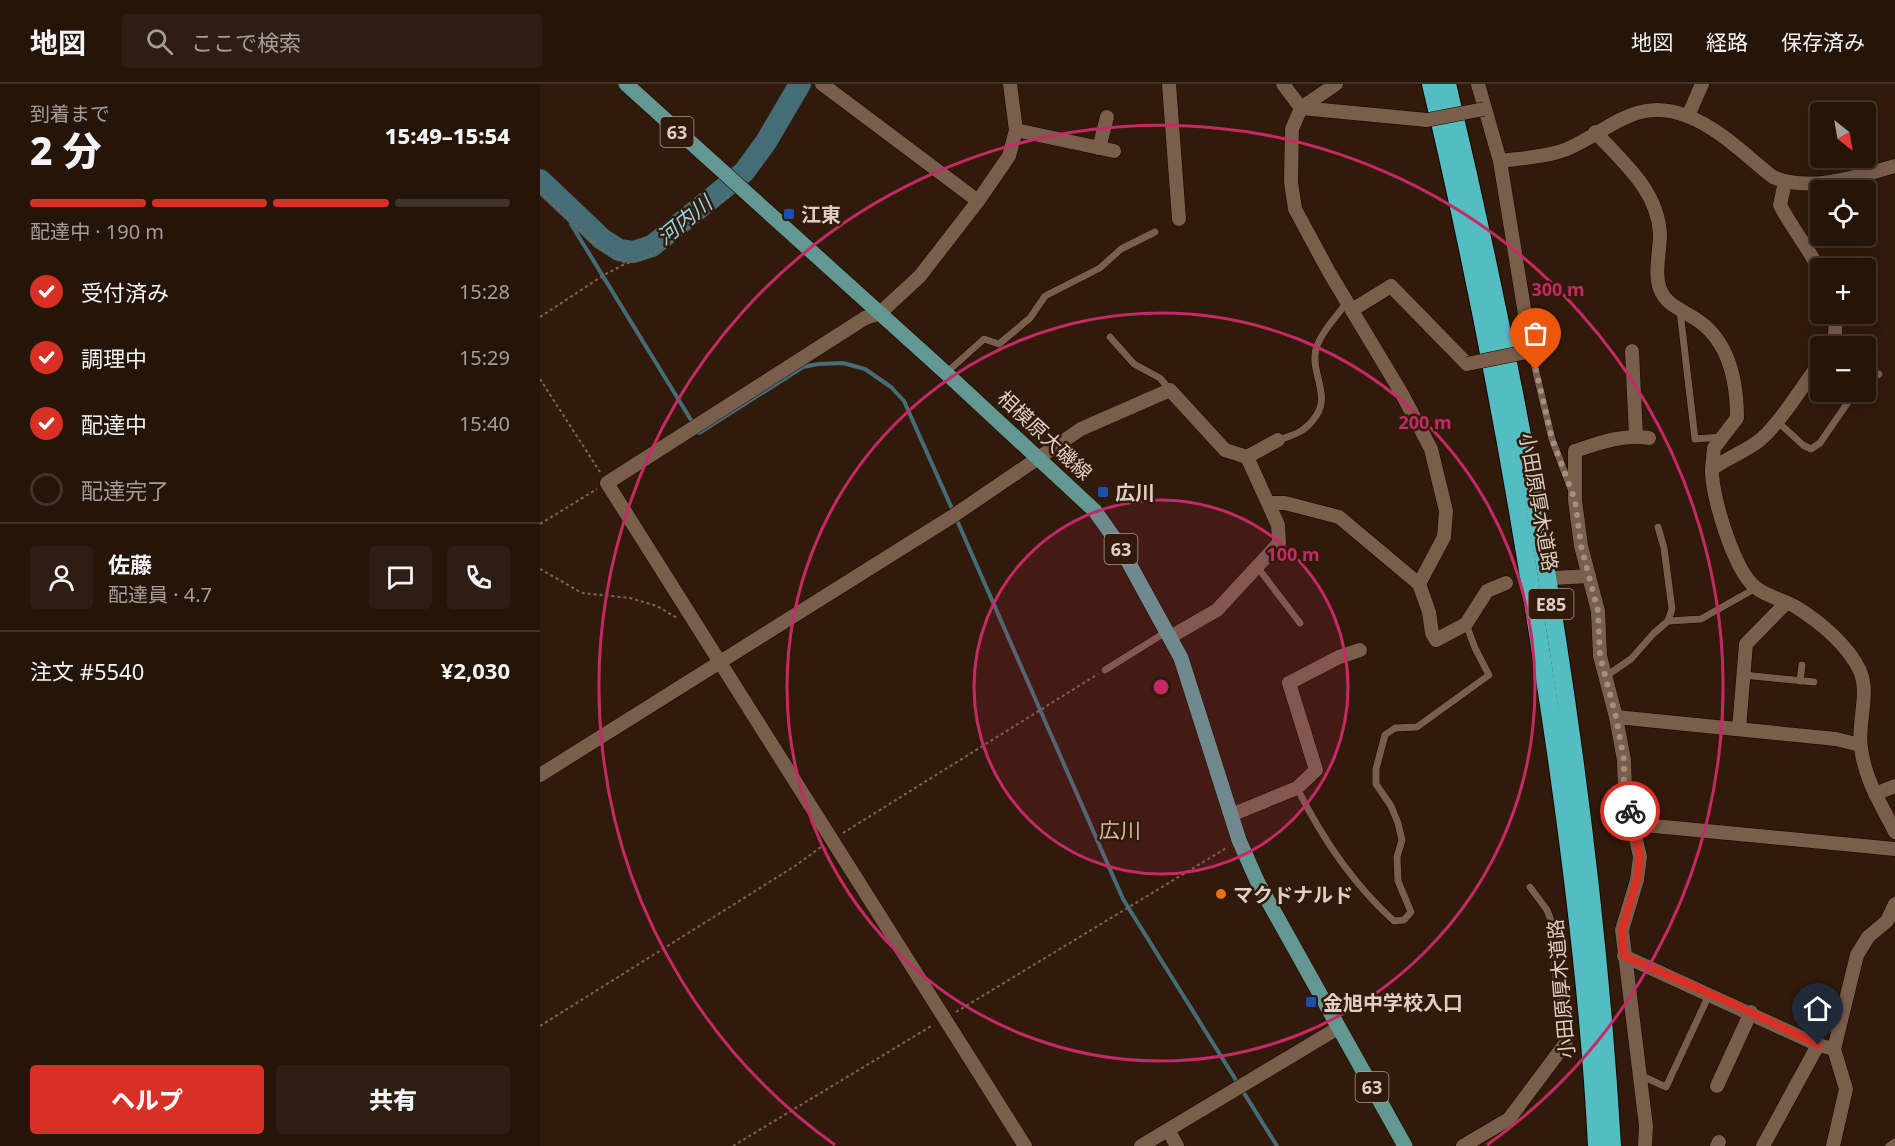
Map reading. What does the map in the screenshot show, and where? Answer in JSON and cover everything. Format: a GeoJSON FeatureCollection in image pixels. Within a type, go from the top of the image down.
{"type":"FeatureCollection","features":[{"type":"Feature","properties":{"kind":"highway","name":"小田原厚木道路"},"geometry":{"type":"LineString","coordinates":[[1431,84],[1494,376],[1534,604],[1567,825],[1604,1138]]}},
{"type":"Feature","properties":{"kind":"highway","name":"小田原厚木道路"},"geometry":{"type":"LineString","coordinates":[[1447,84],[1510,372],[1551,604],[1584,835],[1598,963],[1604,1138]]}},
{"type":"Feature","properties":{"kind":"main road","name":"相模原大磯線"},"geometry":{"type":"LineString","coordinates":[[626,84],[1040,458],[1095,511],[1119,544],[1170,634],[1197,701],[1239,840],[1263,892],[1405,1146]]}},
{"type":"Feature","properties":{"kind":"street"},"geometry":{"type":"LineString","coordinates":[[822,84],[838,89],[978,201]]}},
{"type":"Feature","properties":{"kind":"street"},"geometry":{"type":"LineString","coordinates":[[1010,84],[1016,130],[1009,156],[978,201],[920,276],[880,313],[865,318],[607,483],[1025,1146]]}},
{"type":"Feature","properties":{"kind":"street"},"geometry":{"type":"LineString","coordinates":[[1169,84],[1179,219]]}},
{"type":"Feature","properties":{"kind":"street"},"geometry":{"type":"LineString","coordinates":[[1283,84],[1301,108],[1427,120],[1484,109]]}},
{"type":"Feature","properties":{"kind":"street"},"geometry":{"type":"LineString","coordinates":[[1336,84],[1301,108],[1292,129],[1291,182],[1295,209],[1402,394],[1431,449],[1446,511],[1444,537],[1419,584]]}},
{"type":"Feature","properties":{"kind":"street"},"geometry":{"type":"LineString","coordinates":[[1350,306],[1391,286],[1467,364],[1530,351],[1500,161],[1478,84]]}},
{"type":"Feature","properties":{"kind":"street"},"geometry":{"type":"LineString","coordinates":[[1688,117],[1702,84]]}},
{"type":"Feature","properties":{"kind":"street"},"geometry":{"type":"LineString","coordinates":[[1500,161],[1547,156],[1570,148],[1621,117],[1648,111],[1673,112],[1708,127],[1773,177],[1785,182],[1803,183],[1844,179],[1895,166]]}},
{"type":"Feature","properties":{"kind":"street"},"geometry":{"type":"LineString","coordinates":[[1099,148],[1107,117]]}},
{"type":"Feature","properties":{"kind":"street"},"geometry":{"type":"LineString","coordinates":[[1016,130],[1114,152]]}},
{"type":"Feature","properties":{"kind":"street"},"geometry":{"type":"LineString","coordinates":[[1595,132],[1643,185],[1659,219],[1657,274],[1660,291],[1680,311],[1706,326],[1733,371],[1737,418],[1714,448],[1714,500],[1743,571],[1756,588],[1796,608],[1842,645],[1861,673],[1863,692],[1860,746],[1864,770],[1895,832]]}},
{"type":"Feature","properties":{"kind":"street"},"geometry":{"type":"LineString","coordinates":[[1785,182],[1780,206],[1793,230],[1810,249],[1814,258]]}},
{"type":"Feature","properties":{"kind":"street"},"geometry":{"type":"LineString","coordinates":[[1632,351],[1643,437],[1608,440],[1575,451],[1575,500],[1581,546],[1598,611],[1600,656],[1616,717],[1624,760],[1624,790],[1640,857],[1637,880],[1622,930],[1646,1126],[1645,1146]]}},
{"type":"Feature","properties":{"kind":"street"},"geometry":{"type":"LineString","coordinates":[[1713,469],[1727,457],[1747,450],[1763,438],[1810,375]]}},
{"type":"Feature","properties":{"kind":"street"},"geometry":{"type":"LineString","coordinates":[[540,775],[953,516],[1081,429],[1170,390],[1225,450],[1247,457],[1278,440]]}},
{"type":"Feature","properties":{"kind":"street"},"geometry":{"type":"LineString","coordinates":[[1170,634],[1217,610],[1279,543],[1278,525],[1247,457]]}},
{"type":"Feature","properties":{"kind":"street"},"geometry":{"type":"LineString","coordinates":[[1269,504],[1285,503],[1340,517],[1419,584],[1430,612],[1432,633],[1436,640],[1467,624],[1487,591],[1506,583]]}},
{"type":"Feature","properties":{"kind":"street"},"geometry":{"type":"LineString","coordinates":[[1554,578],[1589,576]]}},
{"type":"Feature","properties":{"kind":"street"},"geometry":{"type":"LineString","coordinates":[[1739,729],[1746,644],[1786,603]]}},
{"type":"Feature","properties":{"kind":"street"},"geometry":{"type":"LineString","coordinates":[[1231,815],[1297,788],[1316,770],[1290,683],[1339,657],[1360,650]]}},
{"type":"Feature","properties":{"kind":"street"},"geometry":{"type":"LineString","coordinates":[[1616,717],[1836,739],[1860,746]]}},
{"type":"Feature","properties":{"kind":"street"},"geometry":{"type":"LineString","coordinates":[[1875,794],[1895,786]]}},
{"type":"Feature","properties":{"kind":"street"},"geometry":{"type":"LineString","coordinates":[[1633,824],[1895,849]]}},
{"type":"Feature","properties":{"kind":"street"},"geometry":{"type":"LineString","coordinates":[[1833,1146],[1846,1089],[1834,1049],[1857,955],[1868,937],[1887,921],[1895,904]]}},
{"type":"Feature","properties":{"kind":"street"},"geometry":{"type":"LineString","coordinates":[[1624,956],[1710,993],[1818,1045],[1834,1049]]}},
{"type":"Feature","properties":{"kind":"street"},"geometry":{"type":"LineString","coordinates":[[1468,1143],[1509,1119],[1565,1044],[1568,1034],[1562,1008]]}},
{"type":"Feature","properties":{"kind":"street"},"geometry":{"type":"LineString","coordinates":[[1717,1086],[1751,1012]]}},
{"type":"Feature","properties":{"kind":"street"},"geometry":{"type":"LineString","coordinates":[[1141,1146],[1338,1028]]}},
{"type":"Feature","properties":{"kind":"street"},"geometry":{"type":"LineString","coordinates":[[1763,1146],[1818,1045]]}},
{"type":"Feature","properties":{"kind":"street"},"geometry":{"type":"LineString","coordinates":[[1168,1130],[1177,1146]]}},
{"type":"Feature","properties":{"kind":"street"},"geometry":{"type":"LineString","coordinates":[[1468,1143],[1490,1146]]}},
{"type":"Feature","properties":{"kind":"lane"},"geometry":{"type":"LineString","coordinates":[[946,373],[984,339],[999,344],[1030,318],[1045,296],[1100,268],[1121,249],[1155,232]]}},
{"type":"Feature","properties":{"kind":"lane"},"geometry":{"type":"LineString","coordinates":[[1278,440],[1307,429],[1322,408],[1315,362],[1317,348],[1350,306]]}},
{"type":"Feature","properties":{"kind":"lane"},"geometry":{"type":"LineString","coordinates":[[1680,311],[1695,439],[1724,437]]}},
{"type":"Feature","properties":{"kind":"lane"},"geometry":{"type":"LineString","coordinates":[[1110,337],[1134,364],[1160,378],[1170,390]]}},
{"type":"Feature","properties":{"kind":"lane"},"geometry":{"type":"LineString","coordinates":[[1530,351],[1552,439],[1575,500]]}},
{"type":"Feature","properties":{"kind":"lane"},"geometry":{"type":"LineString","coordinates":[[1776,420],[1803,445],[1811,449],[1820,443],[1848,402]]}},
{"type":"Feature","properties":{"kind":"lane"},"geometry":{"type":"LineString","coordinates":[[1606,676],[1631,659],[1668,621],[1672,609],[1664,548],[1658,527]]}},
{"type":"Feature","properties":{"kind":"lane"},"geometry":{"type":"LineString","coordinates":[[1258,568],[1300,623]]}},
{"type":"Feature","properties":{"kind":"lane"},"geometry":{"type":"LineString","coordinates":[[1668,621],[1701,619],[1756,588]]}},
{"type":"Feature","properties":{"kind":"lane"},"geometry":{"type":"LineString","coordinates":[[1297,788],[1311,815],[1370,900],[1394,921],[1404,920],[1411,912],[1398,881],[1397,857],[1402,840],[1391,806],[1376,784],[1380,749],[1385,735],[1395,728],[1417,727],[1489,675],[1475,648],[1467,624]]}},
{"type":"Feature","properties":{"kind":"lane"},"geometry":{"type":"LineString","coordinates":[[1105,670],[1170,634]]}},
{"type":"Feature","properties":{"kind":"lane"},"geometry":{"type":"LineString","coordinates":[[1800,681],[1802,665]]}},
{"type":"Feature","properties":{"kind":"lane"},"geometry":{"type":"LineString","coordinates":[[1743,675],[1814,682]]}},
{"type":"Feature","properties":{"kind":"lane"},"geometry":{"type":"LineString","coordinates":[[1530,887],[1546,910],[1553,926],[1556,982],[1562,1008]]}},
{"type":"Feature","properties":{"kind":"lane"},"geometry":{"type":"LineString","coordinates":[[1638,1074],[1666,1087],[1710,993]]}},
{"type":"Feature","properties":{"kind":"lane"},"geometry":{"type":"LineString","coordinates":[[1889,1146],[1895,1142]]}},
{"type":"Feature","properties":{"kind":"path"},"geometry":{"type":"LineString","coordinates":[[540,317],[602,276],[626,264],[648,257],[736,184]]}},
{"type":"Feature","properties":{"kind":"path"},"geometry":{"type":"LineString","coordinates":[[540,192],[598,246],[626,264]]}},
{"type":"Feature","properties":{"kind":"path"},"geometry":{"type":"LineString","coordinates":[[540,379],[607,483],[540,524]]}},
{"type":"Feature","properties":{"kind":"path"},"geometry":{"type":"LineString","coordinates":[[540,569],[582,593],[630,598],[657,606],[680,620],[694,623]]}},
{"type":"Feature","properties":{"kind":"path"},"geometry":{"type":"LineString","coordinates":[[733,1146],[1239,840]]}},
{"type":"Feature","properties":{"kind":"waterway","name":"河内川"},"geometry":{"type":"LineString","coordinates":[[540,180],[602,239],[619,250],[633,252],[652,246],[744,172],[766,142],[800,84]]}},
{"type":"Feature","properties":{"kind":"waterway"},"geometry":{"type":"LineString","coordinates":[[574,213],[571,224],[699,433],[803,367],[843,363],[865,369],[891,387],[904,401],[953,511]]}},
{"type":"Feature","properties":{"kind":"waterway"},"geometry":{"type":"LineString","coordinates":[[956,518],[1123,899],[1277,1146]]}},
{"type":"Feature","properties":{"kind":"way so far"},"geometry":{"type":"LineString","coordinates":[[1536,370],[1552,439],[1575,500],[1581,546],[1598,611],[1600,656],[1616,717],[1624,760],[1624,790],[1630,811]]}},
{"type":"Feature","properties":{"kind":"place","name":"江東"},"geometry":{"type":"Point","coordinates":[789,214]}},
{"type":"Feature","properties":{"kind":"place","name":"広川"},"geometry":{"type":"Point","coordinates":[1103,492]}},
{"type":"Feature","properties":{"kind":"place","name":"マクドナルド"},"geometry":{"type":"Point","coordinates":[1221,894]}},
{"type":"Feature","properties":{"kind":"place","name":"金旭中学校入口"},"geometry":{"type":"Point","coordinates":[1311,1002]}},
{"type":"Feature","properties":{"kind":"district","name":"広川"},"geometry":{"type":"Point","coordinates":[1120,830]}},
{"type":"Feature","properties":{"kind":"route"},"geometry":{"type":"LineString","coordinates":[[1630,811],[1640,857],[1637,880],[1622,930],[1624,956],[1751,1012],[1818,1045]]}}]}
